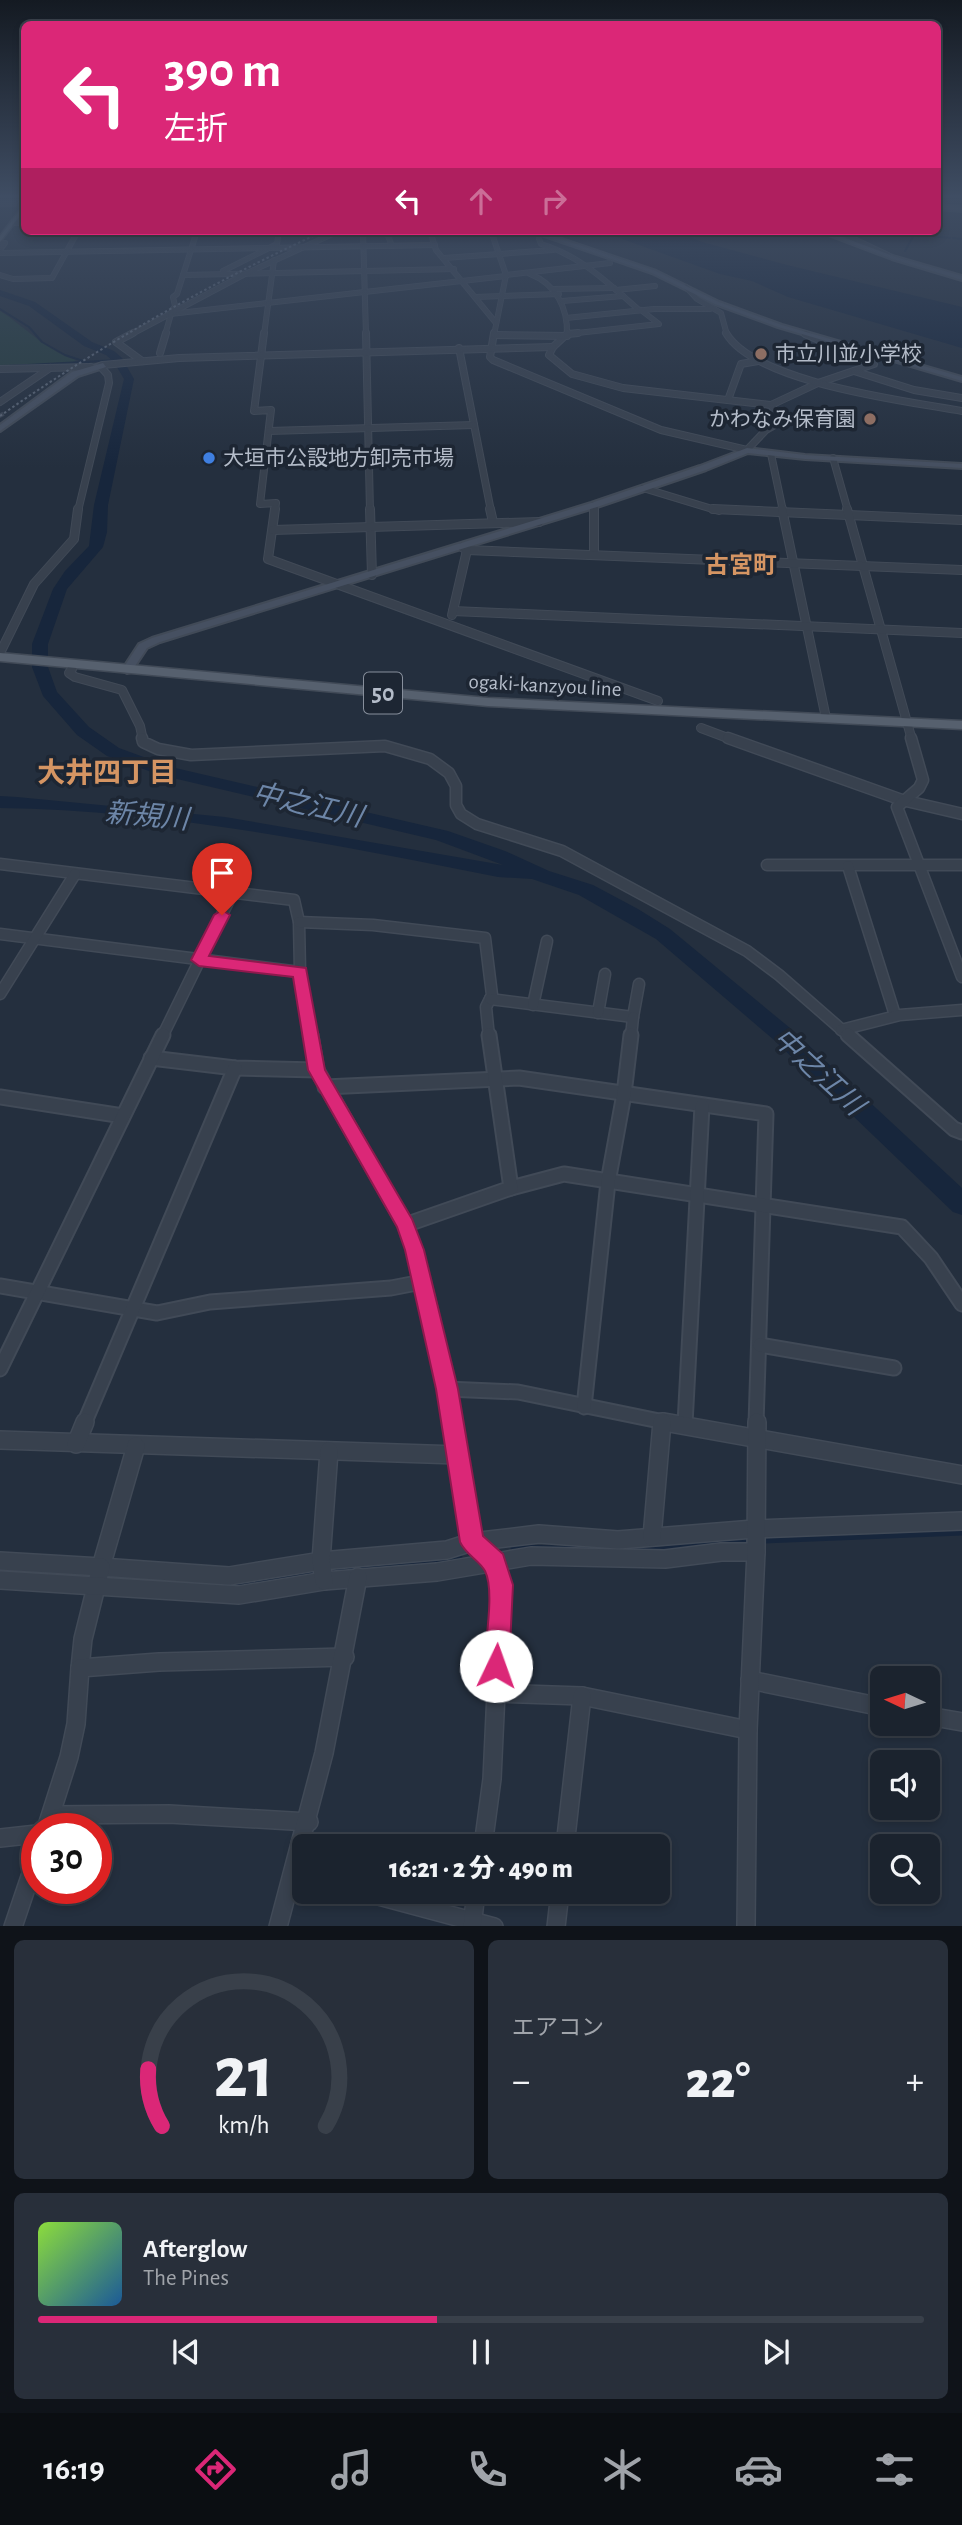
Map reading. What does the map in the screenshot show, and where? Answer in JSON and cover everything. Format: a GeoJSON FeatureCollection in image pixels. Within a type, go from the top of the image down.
{"type":"FeatureCollection","features":[{"type":"Feature","properties":{"kind":"main road","name":"ogaki-kanzyou line"},"geometry":{"type":"LineString","coordinates":[[1,658],[114,672],[127,670],[488,702],[962,725]]}},
{"type":"Feature","properties":{"kind":"street"},"geometry":{"type":"LineString","coordinates":[[160,356],[175,306],[173,297],[179,288]]}},
{"type":"Feature","properties":{"kind":"street"},"geometry":{"type":"LineString","coordinates":[[171,314],[219,288]]}},
{"type":"Feature","properties":{"kind":"street"},"geometry":{"type":"LineString","coordinates":[[272,288],[254,411],[271,410],[260,504],[276,503],[268,559],[658,701]]}},
{"type":"Feature","properties":{"kind":"street"},"geometry":{"type":"LineString","coordinates":[[363,288],[372,575]]}},
{"type":"Feature","properties":{"kind":"street"},"geometry":{"type":"LineString","coordinates":[[140,361],[116,342],[155,319],[171,314],[401,288]]}},
{"type":"Feature","properties":{"kind":"street"},"geometry":{"type":"LineString","coordinates":[[469,288],[496,323]]}},
{"type":"Feature","properties":{"kind":"street"},"geometry":{"type":"LineString","coordinates":[[505,288],[490,357],[635,420],[679,435],[771,454],[962,466]]}},
{"type":"Feature","properties":{"kind":"street"},"geometry":{"type":"LineString","coordinates":[[553,289],[630,288]]}},
{"type":"Feature","properties":{"kind":"street"},"geometry":{"type":"LineString","coordinates":[[687,288],[697,299],[721,313],[728,337],[758,361],[818,383],[962,411]]}},
{"type":"Feature","properties":{"kind":"street"},"geometry":{"type":"LineString","coordinates":[[688,288],[732,309],[805,334],[962,379]]}},
{"type":"Feature","properties":{"kind":"street"},"geometry":{"type":"LineString","coordinates":[[553,289],[562,301],[567,335]]}},
{"type":"Feature","properties":{"kind":"street"},"geometry":{"type":"LineString","coordinates":[[494,335],[567,335],[659,324],[615,289]]}},
{"type":"Feature","properties":{"kind":"street"},"geometry":{"type":"LineString","coordinates":[[475,297],[559,294]]}},
{"type":"Feature","properties":{"kind":"street"},"geometry":{"type":"LineString","coordinates":[[562,301],[623,296]]}},
{"type":"Feature","properties":{"kind":"street"},"geometry":{"type":"LineString","coordinates":[[566,318],[640,310],[706,308],[721,313]]}},
{"type":"Feature","properties":{"kind":"street"},"geometry":{"type":"LineString","coordinates":[[567,335],[553,347],[550,355],[552,360],[581,377],[623,388],[771,405],[818,383],[874,364],[805,334]]}},
{"type":"Feature","properties":{"kind":"street"},"geometry":{"type":"LineString","coordinates":[[0,369],[98,366],[151,360],[160,356],[262,356],[553,347]]}},
{"type":"Feature","properties":{"kind":"street"},"geometry":{"type":"LineString","coordinates":[[459,348],[493,522]]}},
{"type":"Feature","properties":{"kind":"street"},"geometry":{"type":"LineString","coordinates":[[728,400],[741,364],[758,361]]}},
{"type":"Feature","properties":{"kind":"street"},"geometry":{"type":"LineString","coordinates":[[0,429],[75,374],[98,366]]}},
{"type":"Feature","properties":{"kind":"street"},"geometry":{"type":"LineString","coordinates":[[1,658],[34,584],[74,540],[78,507],[109,383],[107,374],[98,366]]}},
{"type":"Feature","properties":{"kind":"street"},"geometry":{"type":"LineString","coordinates":[[0,402],[51,367]]}},
{"type":"Feature","properties":{"kind":"street"},"geometry":{"type":"LineString","coordinates":[[854,372],[914,390],[962,398]]}},
{"type":"Feature","properties":{"kind":"street"},"geometry":{"type":"LineString","coordinates":[[127,670],[138,652],[148,643],[464,548],[747,450],[766,430],[782,421],[771,405]]}},
{"type":"Feature","properties":{"kind":"street"},"geometry":{"type":"LineString","coordinates":[[2,417],[11,420]]}},
{"type":"Feature","properties":{"kind":"street"},"geometry":{"type":"LineString","coordinates":[[269,431],[474,425]]}},
{"type":"Feature","properties":{"kind":"street"},"geometry":{"type":"LineString","coordinates":[[771,454],[796,563],[826,718]]}},
{"type":"Feature","properties":{"kind":"street"},"geometry":{"type":"LineString","coordinates":[[833,458],[923,780],[917,791],[897,807],[917,866],[962,976]]}},
{"type":"Feature","properties":{"kind":"street"},"geometry":{"type":"LineString","coordinates":[[643,488],[720,511],[962,520]]}},
{"type":"Feature","properties":{"kind":"street"},"geometry":{"type":"LineString","coordinates":[[594,505],[594,555]]}},
{"type":"Feature","properties":{"kind":"street"},"geometry":{"type":"LineString","coordinates":[[273,530],[540,522]]}},
{"type":"Feature","properties":{"kind":"street"},"geometry":{"type":"LineString","coordinates":[[464,548],[962,570]]}},
{"type":"Feature","properties":{"kind":"street"},"geometry":{"type":"LineString","coordinates":[[447,624],[451,621],[464,548]]}},
{"type":"Feature","properties":{"kind":"street"},"geometry":{"type":"LineString","coordinates":[[453,611],[962,633]]}},
{"type":"Feature","properties":{"kind":"street"},"geometry":{"type":"LineString","coordinates":[[66,667],[74,677],[101,681],[122,690],[140,726],[143,742],[154,748],[216,756],[385,746],[410,751],[430,759],[449,773],[456,786],[456,806],[461,814],[477,824],[562,851],[747,951],[779,975],[959,1133]]}},
{"type":"Feature","properties":{"kind":"street"},"geometry":{"type":"LineString","coordinates":[[701,728],[904,799],[962,814]]}},
{"type":"Feature","properties":{"kind":"street"},"geometry":{"type":"LineString","coordinates":[[0,864],[294,900],[299,922],[300,972],[317,1070],[405,1225],[422,1282],[447,1389],[472,1542],[494,1562],[501,1585],[492,1779],[485,1834]]}},
{"type":"Feature","properties":{"kind":"street"},"geometry":{"type":"LineString","coordinates":[[767,865],[962,865]]}},
{"type":"Feature","properties":{"kind":"street"},"geometry":{"type":"LineString","coordinates":[[848,866],[895,1015]]}},
{"type":"Feature","properties":{"kind":"street"},"geometry":{"type":"LineString","coordinates":[[0,994],[75,874]]}},
{"type":"Feature","properties":{"kind":"street"},"geometry":{"type":"LineString","coordinates":[[0,1369],[233,892]]}},
{"type":"Feature","properties":{"kind":"street"},"geometry":{"type":"LineString","coordinates":[[299,922],[373,925],[485,938],[492,995],[486,1007],[493,1078],[511,1188]]}},
{"type":"Feature","properties":{"kind":"street"},"geometry":{"type":"LineString","coordinates":[[0,934],[300,972]]}},
{"type":"Feature","properties":{"kind":"street"},"geometry":{"type":"LineString","coordinates":[[533,1005],[547,941]]}},
{"type":"Feature","properties":{"kind":"street"},"geometry":{"type":"LineString","coordinates":[[598,1013],[606,974]]}},
{"type":"Feature","properties":{"kind":"street"},"geometry":{"type":"LineString","coordinates":[[584,1407],[608,1182],[624,1094],[639,984]]}},
{"type":"Feature","properties":{"kind":"street"},"geometry":{"type":"LineString","coordinates":[[490,999],[633,1017]]}},
{"type":"Feature","properties":{"kind":"street"},"geometry":{"type":"LineString","coordinates":[[841,1030],[866,1020],[895,1015],[962,1010]]}},
{"type":"Feature","properties":{"kind":"street"},"geometry":{"type":"LineString","coordinates":[[151,1058],[235,1068],[317,1070]]}},
{"type":"Feature","properties":{"kind":"street"},"geometry":{"type":"LineString","coordinates":[[76,1444],[235,1068]]}},
{"type":"Feature","properties":{"kind":"street"},"geometry":{"type":"LineString","coordinates":[[325,1087],[519,1079],[766,1114],[748,1730],[746,1926]]}},
{"type":"Feature","properties":{"kind":"street"},"geometry":{"type":"LineString","coordinates":[[0,1097],[123,1116]]}},
{"type":"Feature","properties":{"kind":"street"},"geometry":{"type":"LineString","coordinates":[[685,1424],[702,1106]]}},
{"type":"Feature","properties":{"kind":"street"},"geometry":{"type":"LineString","coordinates":[[405,1225],[511,1188],[564,1174],[902,1227],[931,1258],[962,1304]]}},
{"type":"Feature","properties":{"kind":"street"},"geometry":{"type":"LineString","coordinates":[[0,1286],[157,1313],[202,1306],[210,1302],[391,1288],[422,1282]]}},
{"type":"Feature","properties":{"kind":"street"},"geometry":{"type":"LineString","coordinates":[[760,1345],[894,1368]]}},
{"type":"Feature","properties":{"kind":"street"},"geometry":{"type":"LineString","coordinates":[[447,1389],[518,1392],[662,1422],[962,1475]]}},
{"type":"Feature","properties":{"kind":"street"},"geometry":{"type":"LineString","coordinates":[[652,1537],[662,1422]]}},
{"type":"Feature","properties":{"kind":"street"},"geometry":{"type":"LineString","coordinates":[[0,1440],[457,1455]]}},
{"type":"Feature","properties":{"kind":"street"},"geometry":{"type":"LineString","coordinates":[[51,1813],[76,1724],[83,1639],[95,1587],[136,1446]]}},
{"type":"Feature","properties":{"kind":"street"},"geometry":{"type":"LineString","coordinates":[[324,1581],[321,1561],[329,1451]]}},
{"type":"Feature","properties":{"kind":"street"},"geometry":{"type":"LineString","coordinates":[[0,1561],[229,1576],[321,1561],[447,1550],[472,1542],[539,1534],[618,1540],[652,1537],[755,1540],[962,1521]]}},
{"type":"Feature","properties":{"kind":"street"},"geometry":{"type":"LineString","coordinates":[[0,1580],[239,1595],[324,1581],[438,1572],[531,1556],[665,1559],[721,1552],[755,1540]]}},
{"type":"Feature","properties":{"kind":"street"},"geometry":{"type":"LineString","coordinates":[[307,1834],[345,1657],[359,1577]]}},
{"type":"Feature","properties":{"kind":"street"},"geometry":{"type":"LineString","coordinates":[[80,1668],[159,1662],[345,1657]]}},
{"type":"Feature","properties":{"kind":"street"},"geometry":{"type":"LineString","coordinates":[[750,1681],[870,1705]]}},
{"type":"Feature","properties":{"kind":"street"},"geometry":{"type":"LineString","coordinates":[[495,1693],[582,1696],[748,1730]]}},
{"type":"Feature","properties":{"kind":"street"},"geometry":{"type":"LineString","coordinates":[[566,1834],[582,1696]]}},
{"type":"Feature","properties":{"kind":"street"},"geometry":{"type":"LineString","coordinates":[[940,1718],[962,1723]]}},
{"type":"Feature","properties":{"kind":"street"},"geometry":{"type":"LineString","coordinates":[[112,1818],[169,1814],[309,1822]]}},
{"type":"Feature","properties":{"kind":"street"},"geometry":{"type":"LineString","coordinates":[[0,1838],[21,1836]]}},
{"type":"Feature","properties":{"kind":"street"},"geometry":{"type":"LineString","coordinates":[[278,1926],[292,1892]]}},
{"type":"Feature","properties":{"kind":"street"},"geometry":{"type":"LineString","coordinates":[[13,1926],[21,1903]]}},
{"type":"Feature","properties":{"kind":"street"},"geometry":{"type":"LineString","coordinates":[[404,1904],[472,1924],[475,1904]]}},
{"type":"Feature","properties":{"kind":"street"},"geometry":{"type":"LineString","coordinates":[[555,1926],[558,1904]]}},
{"type":"Feature","properties":{"kind":"green space"},"geometry":{"type":"Polygon","coordinates":[[[0,311],[46,345],[76,360],[72,363],[0,365],[0,311]]]}},
{"type":"Feature","properties":{"kind":"water"},"geometry":{"type":"Polygon","coordinates":[[[767,288],[882,288],[962,307],[962,348],[788,297],[767,288]]]}},
{"type":"Feature","properties":{"kind":"waterway","name":"中之江川"},"geometry":{"type":"LineString","coordinates":[[0,293],[32,304],[88,344],[110,353],[118,360],[129,379],[101,505],[100,532],[96,547],[70,574],[60,589],[40,644],[40,667],[49,693],[83,731],[113,752],[166,771],[441,835],[498,855],[542,876],[586,890],[631,914],[663,934],[782,1034],[962,1204]]}},
{"type":"Feature","properties":{"kind":"waterway"},"geometry":{"type":"LineString","coordinates":[[0,309],[29,327],[42,342],[65,355],[85,362]]}},
{"type":"Feature","properties":{"kind":"waterway"},"geometry":{"type":"LineString","coordinates":[[85,362],[118,360]]}},
{"type":"Feature","properties":{"kind":"waterway"},"geometry":{"type":"LineString","coordinates":[[9,366],[85,362]]}},
{"type":"Feature","properties":{"kind":"waterway","name":"新規川"},"geometry":{"type":"LineString","coordinates":[[0,802],[67,806],[225,823],[526,874]]}},
{"type":"Feature","properties":{"kind":"waterway"},"geometry":{"type":"LineString","coordinates":[[763,1541],[962,1533]]}},
{"type":"Feature","properties":{"kind":"waterway"},"geometry":{"type":"LineString","coordinates":[[513,1548],[631,1551],[751,1541]]}},
{"type":"Feature","properties":{"kind":"waterway"},"geometry":{"type":"LineString","coordinates":[[326,1571],[460,1557]]}},
{"type":"Feature","properties":{"kind":"waterway"},"geometry":{"type":"LineString","coordinates":[[0,1571],[92,1577]]}},
{"type":"Feature","properties":{"kind":"waterway"},"geometry":{"type":"LineString","coordinates":[[177,1583],[229,1584],[319,1572]]}},
{"type":"Feature","properties":{"kind":"waterway"},"geometry":{"type":"LineString","coordinates":[[103,1578],[138,1580]]}},
{"type":"Feature","properties":{"kind":"tunnel"},"geometry":{"type":"LineString","coordinates":[[0,413],[2,417]]}},
{"type":"Feature","properties":{"kind":"railway"},"geometry":{"type":"LineString","coordinates":[[0,416],[78,364],[209,288]]}},
{"type":"Feature","properties":{"kind":"place","name":"市立川並小学校"},"geometry":{"type":"Point","coordinates":[761,354]}},
{"type":"Feature","properties":{"kind":"place","name":"かわなみ保育園"},"geometry":{"type":"Point","coordinates":[870,419]}},
{"type":"Feature","properties":{"kind":"place","name":"大垣市公設地方卸売市場"},"geometry":{"type":"Point","coordinates":[209,458]}},
{"type":"Feature","properties":{"kind":"district","name":"古宮町"},"geometry":{"type":"Point","coordinates":[741,565]}},
{"type":"Feature","properties":{"kind":"district","name":"大井四丁目"},"geometry":{"type":"Point","coordinates":[107,772]}},
{"type":"Feature","properties":{"kind":"route"},"geometry":{"type":"LineString","coordinates":[[222,915],[199,960],[300,972],[317,1070],[405,1225],[415,1250],[447,1389],[472,1542],[494,1562],[501,1585],[496,1666]]}}]}
